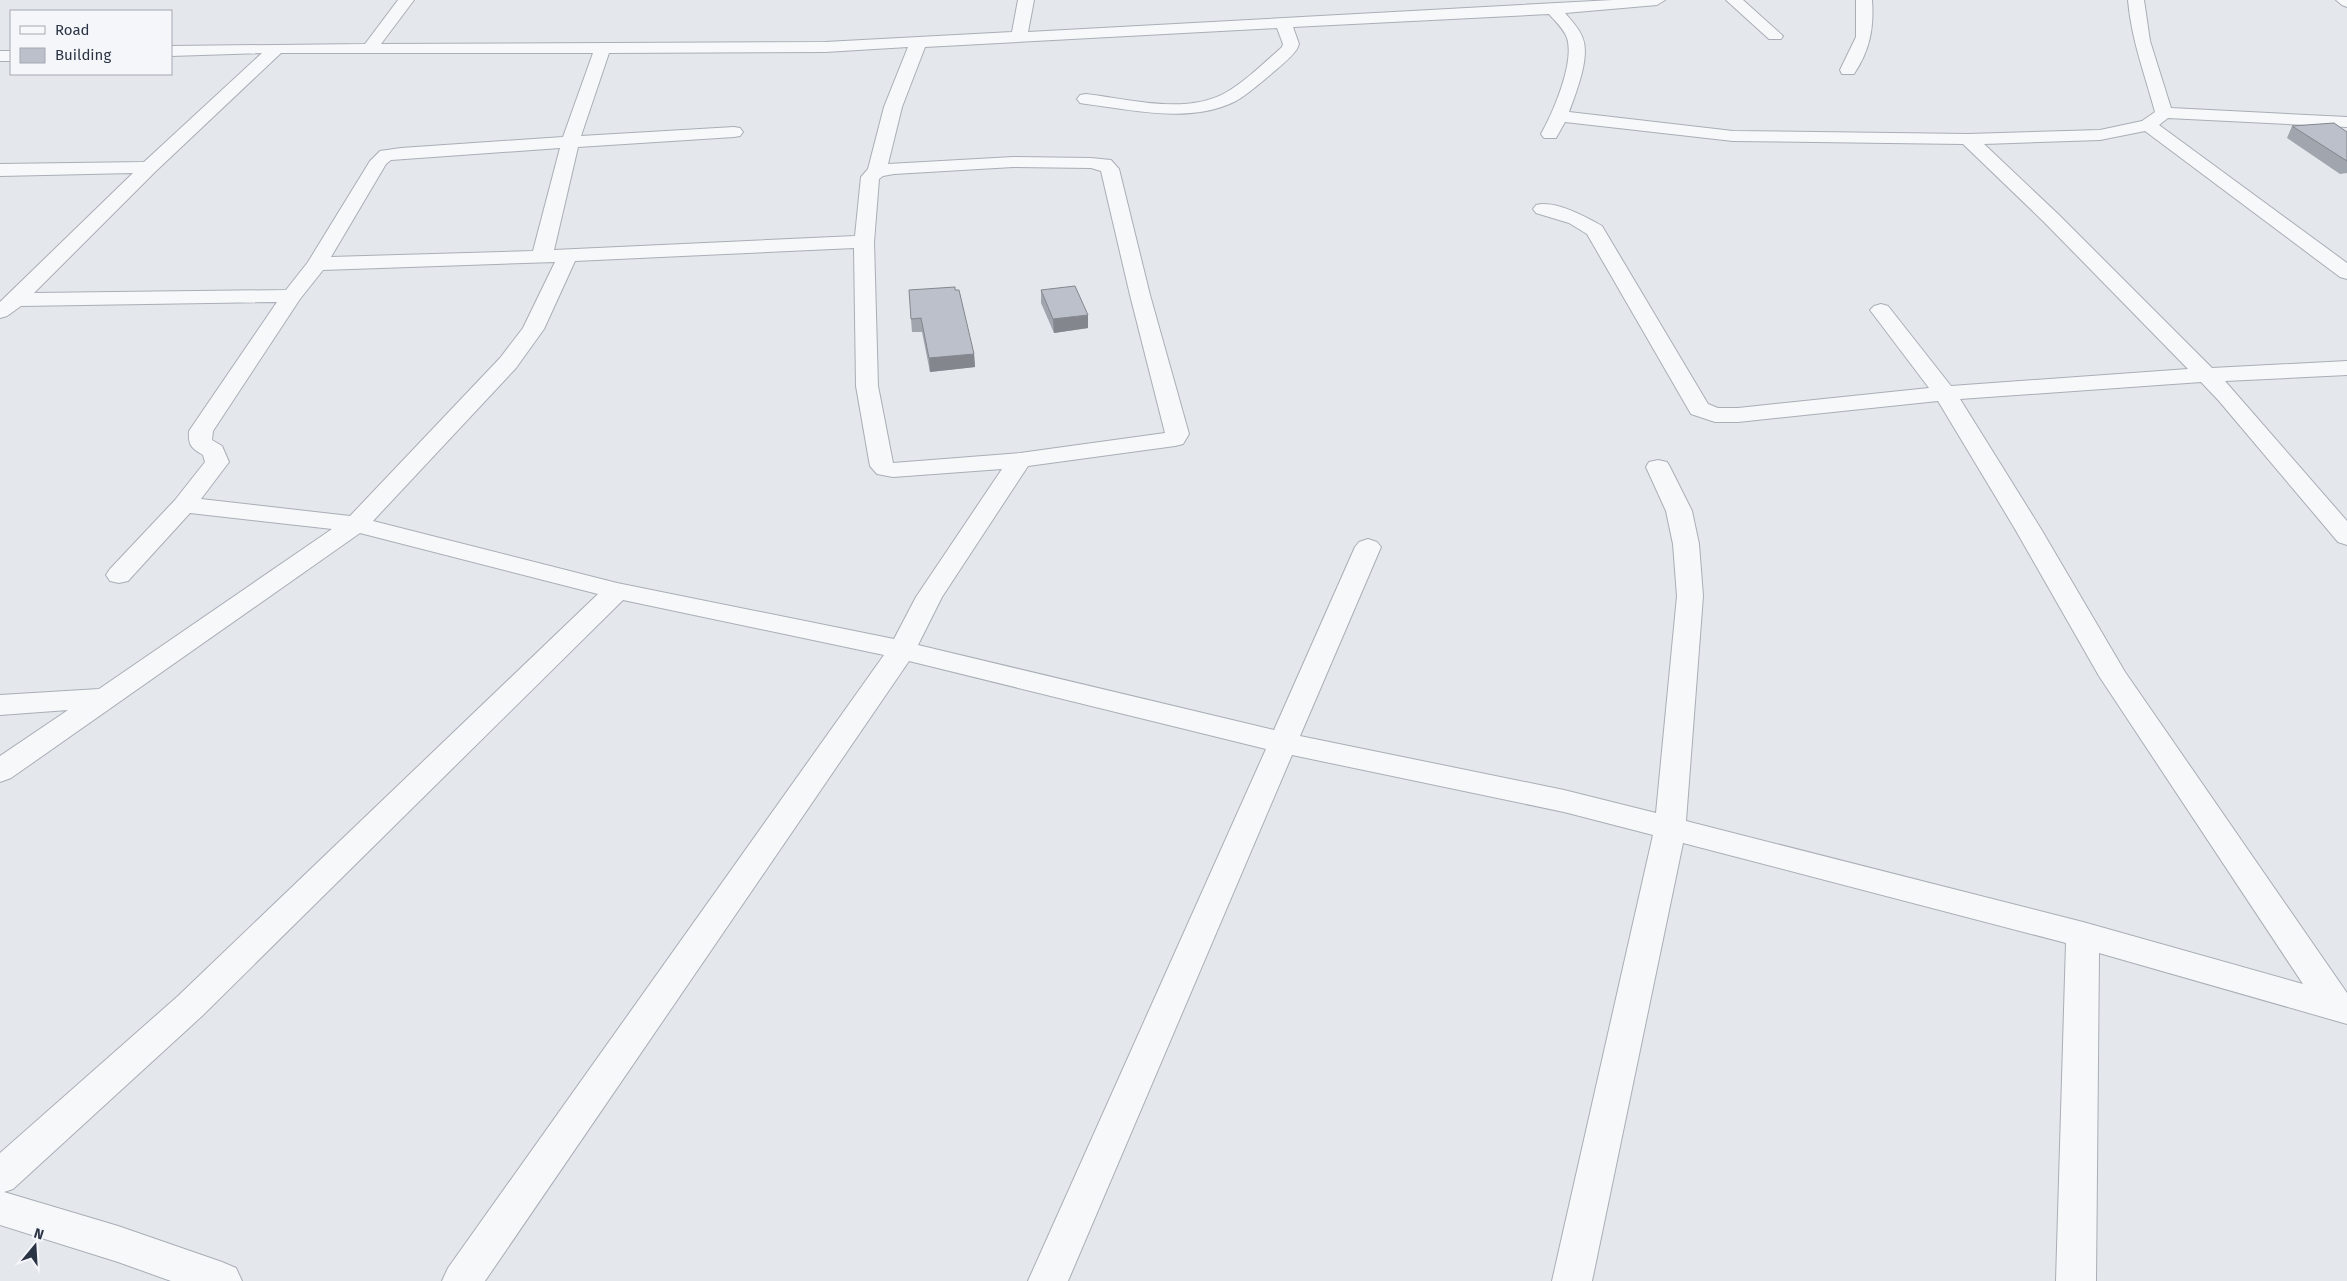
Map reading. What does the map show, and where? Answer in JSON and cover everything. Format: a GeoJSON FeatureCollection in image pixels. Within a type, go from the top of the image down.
{"type":"FeatureCollection","features":[{"type":"Feature","properties":{"kind":"street"},"geometry":{"type":"LineString","coordinates":[[369,49],[406,0]]}},
{"type":"Feature","properties":{"kind":"street"},"geometry":{"type":"LineString","coordinates":[[1019,35],[1026,0]]}},
{"type":"Feature","properties":{"kind":"street"},"geometry":{"type":"LineString","coordinates":[[172,51],[277,48],[604,49],[816,47],[918,43],[1019,35],[1553,9],[1587,3],[1657,0]]}},
{"type":"Feature","properties":{"kind":"street"},"geometry":{"type":"LineString","coordinates":[[1734,0],[1775,36]]}},
{"type":"Feature","properties":{"kind":"street"},"geometry":{"type":"LineString","coordinates":[[1848,70],[1863,44],[1866,26],[1864,0]]}},
{"type":"Feature","properties":{"kind":"street"},"geometry":{"type":"LineString","coordinates":[[2136,0],[2136,9],[2144,44],[2164,113]]}},
{"type":"Feature","properties":{"kind":"street"},"geometry":{"type":"LineString","coordinates":[[1550,134],[1559,116],[1571,81],[1576,49],[1576,39],[1553,9]]}},
{"type":"Feature","properties":{"kind":"street"},"geometry":{"type":"LineString","coordinates":[[1086,99],[1164,108],[1186,107],[1228,98],[1241,90],[1289,49],[1291,44],[1283,22]]}},
{"type":"Feature","properties":{"kind":"street"},"geometry":{"type":"LineString","coordinates":[[877,171],[893,106],[918,43]]}},
{"type":"Feature","properties":{"kind":"street"},"geometry":{"type":"LineString","coordinates":[[8,306],[148,167],[277,48]]}},
{"type":"Feature","properties":{"kind":"street"},"geometry":{"type":"LineString","coordinates":[[542,257],[569,143],[584,93],[604,49]]}},
{"type":"Feature","properties":{"kind":"street"},"geometry":{"type":"LineString","coordinates":[[1559,116],[1733,136],[1968,139],[2100,135],[2148,124],[2164,113],[2347,122]]}},
{"type":"Feature","properties":{"kind":"street"},"geometry":{"type":"LineString","coordinates":[[2148,124],[2347,273]]}},
{"type":"Feature","properties":{"kind":"street"},"geometry":{"type":"LineString","coordinates":[[120,575],[184,505],[217,462],[214,451],[200,443],[201,431],[292,296],[317,264],[379,161],[386,156],[400,153],[734,132]]}},
{"type":"Feature","properties":{"kind":"street"},"geometry":{"type":"LineString","coordinates":[[1968,139],[2051,218],[2227,396],[2347,537]]}},
{"type":"Feature","properties":{"kind":"street"},"geometry":{"type":"LineString","coordinates":[[1013,162],[1105,164],[1110,169],[1140,296],[1178,434],[1175,438],[1168,440],[1020,460],[886,469],[882,466],[867,386],[864,242],[870,177],[877,171],[894,168],[1013,162]]}},
{"type":"Feature","properties":{"kind":"street"},"geometry":{"type":"LineString","coordinates":[[0,170],[148,167]]}},
{"type":"Feature","properties":{"kind":"street"},"geometry":{"type":"LineString","coordinates":[[1543,209],[1576,219],[1595,230],[1700,408],[1715,415],[1738,415],[1945,393],[2205,375],[2347,368]]}},
{"type":"Feature","properties":{"kind":"street"},"geometry":{"type":"LineString","coordinates":[[317,264],[568,256],[864,242]]}},
{"type":"Feature","properties":{"kind":"street"},"geometry":{"type":"LineString","coordinates":[[0,771],[356,524],[508,363],[533,328],[568,256]]}},
{"type":"Feature","properties":{"kind":"street"},"geometry":{"type":"LineString","coordinates":[[8,306],[292,296]]}},
{"type":"Feature","properties":{"kind":"street"},"geometry":{"type":"LineString","coordinates":[[1881,310],[1945,393],[2028,529],[2113,676],[2343,1009]]}},
{"type":"Feature","properties":{"kind":"street"},"geometry":{"type":"LineString","coordinates":[[462,1281],[902,650],[929,597],[1020,460]]}},
{"type":"Feature","properties":{"kind":"street"},"geometry":{"type":"LineString","coordinates":[[1572,1281],[1670,829],[1690,596],[1686,544],[1679,511],[1658,466]]}},
{"type":"Feature","properties":{"kind":"street"},"geometry":{"type":"LineString","coordinates":[[184,505],[356,524],[617,591],[902,650],[1284,743],[1564,801],[2083,935],[2343,1009]]}},
{"type":"Feature","properties":{"kind":"street"},"geometry":{"type":"LineString","coordinates":[[1048,1281],[1095,1169],[1284,743],[1368,547]]}},
{"type":"Feature","properties":{"kind":"street"},"geometry":{"type":"LineString","coordinates":[[0,1177],[190,1006],[617,591]]}},
{"type":"Feature","properties":{"kind":"street"},"geometry":{"type":"LineString","coordinates":[[0,705],[105,698]]}},
{"type":"Feature","properties":{"kind":"street"},"geometry":{"type":"LineString","coordinates":[[2076,1281],[2083,935]]}},
{"type":"Feature","properties":{"kind":"street"},"geometry":{"type":"LineString","coordinates":[[0,1208],[118,1244],[222,1281]]}},
{"type":"Feature","properties":{"kind":"building"},"geometry":{"type":"Polygon","coordinates":[[[2334,123],[2347,132],[2347,161],[2292,126],[2334,123]]]}},
{"type":"Feature","properties":{"kind":"building"},"geometry":{"type":"Polygon","coordinates":[[[1075,286],[1088,315],[1053,319],[1041,290],[1075,286]]]}},
{"type":"Feature","properties":{"kind":"building"},"geometry":{"type":"Polygon","coordinates":[[[955,287],[955,290],[959,290],[974,354],[929,358],[921,318],[911,319],[909,290],[955,287]]]}}]}
